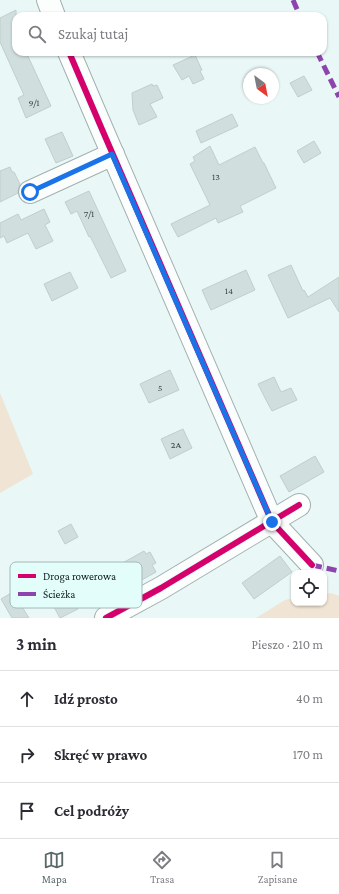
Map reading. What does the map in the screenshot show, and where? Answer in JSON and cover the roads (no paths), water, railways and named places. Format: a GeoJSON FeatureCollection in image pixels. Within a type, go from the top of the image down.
{"type":"FeatureCollection","features":[{"type":"Feature","properties":{"kind":"street"},"geometry":{"type":"LineString","coordinates":[[48,0],[52,12]]}},
{"type":"Feature","properties":{"kind":"street"},"geometry":{"type":"LineString","coordinates":[[72,56],[112,154],[272,522],[312,565]]}},
{"type":"Feature","properties":{"kind":"street"},"geometry":{"type":"LineString","coordinates":[[30,192],[112,154]]}},
{"type":"Feature","properties":{"kind":"street"},"geometry":{"type":"LineString","coordinates":[[142,598],[299,505]]}},
{"type":"Feature","properties":{"kind":"street"},"geometry":{"type":"LineString","coordinates":[[106,618],[124,608]]}}]}
